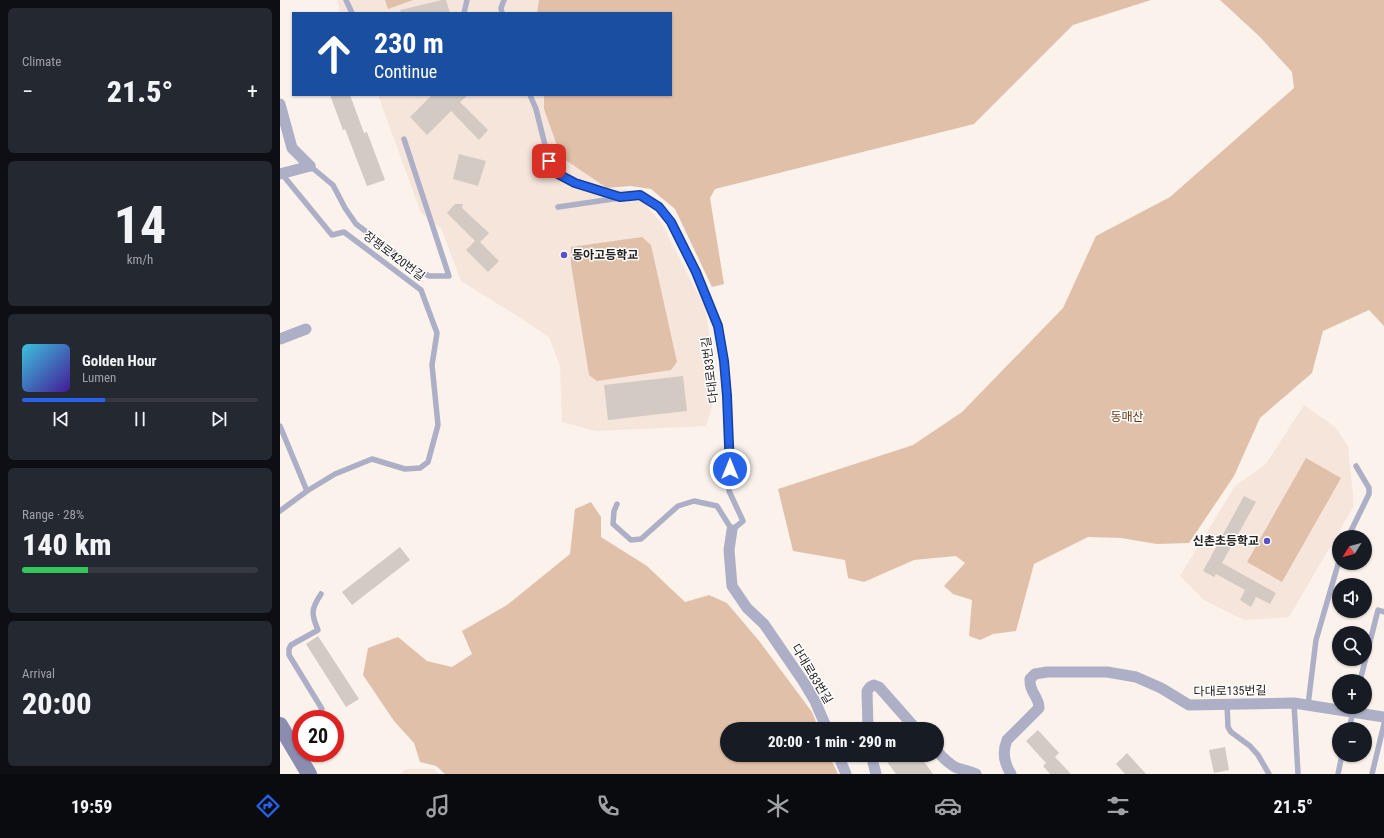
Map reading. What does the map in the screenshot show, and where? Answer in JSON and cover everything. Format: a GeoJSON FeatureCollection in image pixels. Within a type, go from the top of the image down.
{"type":"FeatureCollection","features":[{"type":"Feature","properties":{"kind":"main road"},"geometry":{"type":"LineString","coordinates":[[280,725],[292,740]]}},
{"type":"Feature","properties":{"kind":"main road"},"geometry":{"type":"LineString","coordinates":[[304,762],[309,774]]}},
{"type":"Feature","properties":{"kind":"street"},"geometry":{"type":"LineString","coordinates":[[280,104],[292,148],[310,166],[281,174]]}},
{"type":"Feature","properties":{"kind":"street"},"geometry":{"type":"LineString","coordinates":[[280,339],[306,329]]}},
{"type":"Feature","properties":{"kind":"street","name":"다대로83번길"},"geometry":{"type":"LineString","coordinates":[[732,530],[729,550],[732,586],[747,608],[764,624],[803,681],[815,701],[825,722]]}},
{"type":"Feature","properties":{"kind":"street","name":"다대로135번길"},"geometry":{"type":"LineString","coordinates":[[1011,774],[1006,764],[1004,746],[1007,740],[1039,708],[1039,703],[1029,687],[1030,679],[1035,674],[1047,672],[1107,672],[1136,677],[1161,688],[1189,705],[1294,703],[1332,707]]}},
{"type":"Feature","properties":{"kind":"street"},"geometry":{"type":"LineString","coordinates":[[868,722],[867,691],[874,685],[879,687],[910,722]]}},
{"type":"Feature","properties":{"kind":"street","name":"다대로135번길"},"geometry":{"type":"LineString","coordinates":[[1372,714],[1384,717]]}},
{"type":"Feature","properties":{"kind":"street"},"geometry":{"type":"LineString","coordinates":[[944,759],[957,768],[969,770],[976,774]]}},
{"type":"Feature","properties":{"kind":"street"},"geometry":{"type":"LineString","coordinates":[[841,762],[846,774]]}},
{"type":"Feature","properties":{"kind":"street"},"geometry":{"type":"LineString","coordinates":[[873,762],[876,774]]}},
{"type":"Feature","properties":{"kind":"lane"},"geometry":{"type":"LineString","coordinates":[[346,0],[352,12]]}},
{"type":"Feature","properties":{"kind":"lane"},"geometry":{"type":"LineString","coordinates":[[464,12],[467,0]]}},
{"type":"Feature","properties":{"kind":"lane"},"geometry":{"type":"LineString","coordinates":[[502,12],[501,8],[504,0]]}},
{"type":"Feature","properties":{"kind":"lane"},"geometry":{"type":"LineString","coordinates":[[530,96],[536,108],[549,161],[558,174],[575,183],[620,197]]}},
{"type":"Feature","properties":{"kind":"lane"},"geometry":{"type":"LineString","coordinates":[[310,166],[333,185],[345,208],[356,224],[415,268],[429,276],[449,276],[404,139]]}},
{"type":"Feature","properties":{"kind":"lane","name":"장평로420번길"},"geometry":{"type":"LineString","coordinates":[[280,511],[307,491],[335,474],[372,459],[405,469],[420,468],[428,462],[438,425],[432,365],[437,333],[421,290],[344,232],[332,235],[281,174]]}},
{"type":"Feature","properties":{"kind":"lane","name":"다대로83번길"},"geometry":{"type":"LineString","coordinates":[[620,197],[640,195],[659,207],[671,222],[696,272],[718,326],[724,361],[727,396],[730,457],[729,491],[743,521],[732,530]]}},
{"type":"Feature","properties":{"kind":"lane"},"geometry":{"type":"LineString","coordinates":[[558,207],[620,197]]}},
{"type":"Feature","properties":{"kind":"lane"},"geometry":{"type":"LineString","coordinates":[[280,426],[307,491]]}},
{"type":"Feature","properties":{"kind":"lane"},"geometry":{"type":"LineString","coordinates":[[1351,530],[1369,494],[1370,488],[1356,466]]}},
{"type":"Feature","properties":{"kind":"lane"},"geometry":{"type":"LineString","coordinates":[[617,504],[614,510],[614,524],[631,540],[641,540],[678,506],[694,501],[717,506],[732,530]]}},
{"type":"Feature","properties":{"kind":"lane"},"geometry":{"type":"LineString","coordinates":[[1308,705],[1316,640],[1336,570]]}},
{"type":"Feature","properties":{"kind":"lane"},"geometry":{"type":"LineString","coordinates":[[321,594],[312,609],[313,620],[318,630],[291,645],[289,655],[321,710]]}},
{"type":"Feature","properties":{"kind":"lane"},"geometry":{"type":"LineString","coordinates":[[1362,674],[1378,610],[1384,612]]}},
{"type":"Feature","properties":{"kind":"lane"},"geometry":{"type":"LineString","coordinates":[[1294,703],[1298,774]]}},
{"type":"Feature","properties":{"kind":"lane"},"geometry":{"type":"LineString","coordinates":[[1227,704],[1228,727],[1231,732],[1250,746],[1258,755],[1269,774]]}},
{"type":"Feature","properties":{"kind":"lane"},"geometry":{"type":"LineString","coordinates":[[1372,774],[1384,724]]}},
{"type":"Feature","properties":{"kind":"lane"},"geometry":{"type":"LineString","coordinates":[[1338,774],[1341,762]]}},
{"type":"Feature","properties":{"kind":"shaded area"},"geometry":{"type":"Polygon","coordinates":[[[337,0],[539,0],[537,12],[340,12],[337,0]]]}},
{"type":"Feature","properties":{"kind":"shaded area","name":"동아고등학교"},"geometry":{"type":"Polygon","coordinates":[[[378,96],[544,96],[544,109],[607,188],[633,190],[662,224],[705,308],[715,368],[712,407],[706,426],[596,431],[562,422],[560,366],[549,337],[461,281],[441,228],[421,213],[378,96]]]}},
{"type":"Feature","properties":{"kind":"shaded area","name":"신촌초등학교"},"geometry":{"type":"Polygon","coordinates":[[[1304,405],[1335,427],[1348,446],[1354,506],[1340,530],[1332,530],[1332,544],[1289,617],[1244,620],[1204,600],[1180,576],[1235,486],[1266,464],[1304,405]]]}},
{"type":"Feature","properties":{"kind":"shaded area"},"geometry":{"type":"Polygon","coordinates":[[[406,769],[434,769],[439,774],[400,774],[406,769]]]}},
{"type":"Feature","properties":{"kind":"green space"},"geometry":{"type":"Polygon","coordinates":[[[385,0],[413,0],[388,9],[385,0]]]}},
{"type":"Feature","properties":{"kind":"green space"},"geometry":{"type":"Polygon","coordinates":[[[539,0],[1151,0],[1073,25],[974,124],[715,189],[710,198],[724,284],[712,287],[675,209],[651,189],[630,186],[607,188],[561,157],[544,109],[544,96],[672,96],[672,12],[537,12],[539,0]]]}},
{"type":"Feature","properties":{"kind":"green space","name":"동매산"},"geometry":{"type":"Polygon","coordinates":[[[1220,0],[1384,0],[1384,326],[1369,310],[1323,331],[1312,373],[1260,418],[1234,476],[1189,543],[1157,544],[1121,538],[1088,537],[1034,564],[1016,631],[993,634],[980,640],[969,636],[972,600],[953,594],[944,586],[965,563],[956,556],[914,560],[864,582],[848,578],[845,560],[793,551],[778,489],[913,445],[962,412],[1063,308],[1096,236],[1170,197],[1294,88],[1292,72],[1260,37],[1220,0]]]}},
{"type":"Feature","properties":{"kind":"green space"},"geometry":{"type":"Polygon","coordinates":[[[642,237],[651,245],[677,362],[671,370],[597,381],[589,375],[571,264],[571,247],[642,237]]]}},
{"type":"Feature","properties":{"kind":"green space"},"geometry":{"type":"Polygon","coordinates":[[[1306,458],[1341,478],[1282,582],[1247,562],[1306,458]]]}},
{"type":"Feature","properties":{"kind":"green space"},"geometry":{"type":"Polygon","coordinates":[[[591,502],[601,517],[601,537],[647,566],[685,602],[709,595],[727,603],[760,642],[812,712],[816,722],[720,722],[720,762],[832,762],[838,774],[445,774],[436,766],[420,762],[414,743],[394,721],[363,675],[368,648],[398,637],[427,661],[452,667],[472,654],[462,631],[507,605],[570,554],[575,509],[591,502]]]}},
{"type":"Feature","properties":{"kind":"building"},"geometry":{"type":"Polygon","coordinates":[[[446,0],[450,12],[401,12],[400,10],[446,0]]]}},
{"type":"Feature","properties":{"kind":"building"},"geometry":{"type":"Polygon","coordinates":[[[330,96],[350,96],[364,133],[367,132],[385,180],[367,186],[345,129],[343,130],[330,96]]]}},
{"type":"Feature","properties":{"kind":"building"},"geometry":{"type":"Polygon","coordinates":[[[431,96],[467,96],[460,102],[488,130],[479,140],[451,111],[427,135],[410,117],[431,96]]]}},
{"type":"Feature","properties":{"kind":"building"},"geometry":{"type":"Polygon","coordinates":[[[459,154],[486,161],[478,186],[453,179],[459,154]]]}},
{"type":"Feature","properties":{"kind":"building"},"geometry":{"type":"Polygon","coordinates":[[[455,204],[463,204],[462,208],[489,233],[480,242],[499,261],[488,272],[466,250],[475,241],[447,213],[455,204]]]}},
{"type":"Feature","properties":{"kind":"building"},"geometry":{"type":"Polygon","coordinates":[[[683,376],[687,411],[608,420],[604,385],[683,376]]]}},
{"type":"Feature","properties":{"kind":"building"},"geometry":{"type":"Polygon","coordinates":[[[1244,496],[1256,502],[1222,563],[1276,593],[1270,604],[1256,597],[1251,607],[1240,600],[1245,590],[1216,574],[1214,577],[1203,571],[1244,496]]]}},
{"type":"Feature","properties":{"kind":"building"},"geometry":{"type":"Polygon","coordinates":[[[400,547],[410,560],[352,605],[342,592],[400,547]]]}},
{"type":"Feature","properties":{"kind":"building"},"geometry":{"type":"Polygon","coordinates":[[[318,636],[359,699],[346,707],[306,644],[318,636]]]}},
{"type":"Feature","properties":{"kind":"building"},"geometry":{"type":"Polygon","coordinates":[[[1038,730],[1059,753],[1055,757],[1071,774],[1050,774],[1043,766],[1046,763],[1026,741],[1038,730]]]}},
{"type":"Feature","properties":{"kind":"building"},"geometry":{"type":"Polygon","coordinates":[[[1225,747],[1229,770],[1214,773],[1209,750],[1225,747]]]}},
{"type":"Feature","properties":{"kind":"building"},"geometry":{"type":"Polygon","coordinates":[[[1127,753],[1146,774],[1125,774],[1116,764],[1127,753]]]}},
{"type":"Feature","properties":{"kind":"building"},"geometry":{"type":"Polygon","coordinates":[[[887,762],[924,762],[933,774],[896,774],[887,762]]]}},
{"type":"Feature","properties":{"kind":"place","name":"동아고등학교"},"geometry":{"type":"Point","coordinates":[564,255]}},
{"type":"Feature","properties":{"kind":"place","name":"신촌초등학교"},"geometry":{"type":"Point","coordinates":[1267,541]}},
{"type":"Feature","properties":{"kind":"route"},"geometry":{"type":"LineString","coordinates":[[549,161],[558,174],[575,183],[620,197],[640,195],[659,207],[671,222],[696,272],[718,326],[724,361],[727,396],[730,469]]}}]}
